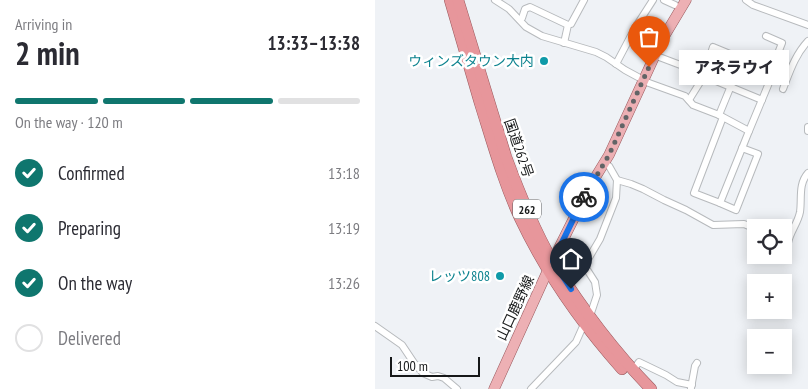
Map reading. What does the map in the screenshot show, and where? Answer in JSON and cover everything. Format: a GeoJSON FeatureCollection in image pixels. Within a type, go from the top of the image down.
{"type":"FeatureCollection","features":[{"type":"Feature","properties":{"kind":"highway","name":"国道262号"},"geometry":{"type":"LineString","coordinates":[[450,0],[503,174],[521,218],[604,348],[640,389]]}},
{"type":"Feature","properties":{"kind":"highway","name":"国道262号"},"geometry":{"type":"LineString","coordinates":[[458,0],[505,157],[550,265]]}},
{"type":"Feature","properties":{"kind":"highway","name":"国道262号"},"geometry":{"type":"LineString","coordinates":[[587,320],[651,389]]}},
{"type":"Feature","properties":{"kind":"main road","name":"山口鹿野線"},"geometry":{"type":"LineString","coordinates":[[494,389],[550,265],[590,186],[609,155],[661,40],[687,0]]}},
{"type":"Feature","properties":{"kind":"street"},"geometry":{"type":"LineString","coordinates":[[495,0],[509,9],[526,27],[542,36],[596,52],[649,83],[685,96],[693,105],[721,116],[749,131]]}},
{"type":"Feature","properties":{"kind":"street"},"geometry":{"type":"LineString","coordinates":[[564,43],[568,25],[571,24],[584,0]]}},
{"type":"Feature","properties":{"kind":"street"},"geometry":{"type":"LineString","coordinates":[[616,64],[635,28],[653,0]]}},
{"type":"Feature","properties":{"kind":"street"},"geometry":{"type":"LineString","coordinates":[[664,0],[675,5]]}},
{"type":"Feature","properties":{"kind":"street"},"geometry":{"type":"LineString","coordinates":[[745,0],[753,5],[808,25]]}},
{"type":"Feature","properties":{"kind":"street"},"geometry":{"type":"LineString","coordinates":[[520,20],[525,9],[530,7],[568,25]]}},
{"type":"Feature","properties":{"kind":"street"},"geometry":{"type":"LineString","coordinates":[[635,28],[661,40]]}},
{"type":"Feature","properties":{"kind":"street"},"geometry":{"type":"LineString","coordinates":[[720,203],[771,78],[771,71],[783,43],[766,36]]}},
{"type":"Feature","properties":{"kind":"street"},"geometry":{"type":"LineString","coordinates":[[783,89],[800,49],[808,41]]}},
{"type":"Feature","properties":{"kind":"street"},"geometry":{"type":"LineString","coordinates":[[689,100],[704,76],[713,47],[771,71]]}},
{"type":"Feature","properties":{"kind":"street"},"geometry":{"type":"LineString","coordinates":[[654,55],[691,68]]}},
{"type":"Feature","properties":{"kind":"street"},"geometry":{"type":"LineString","coordinates":[[742,148],[758,154],[736,210],[694,194],[731,87],[743,60]]}},
{"type":"Feature","properties":{"kind":"street"},"geometry":{"type":"LineString","coordinates":[[704,76],[762,100]]}},
{"type":"Feature","properties":{"kind":"street"},"geometry":{"type":"LineString","coordinates":[[531,389],[576,342],[597,295],[595,282],[586,268],[587,262],[600,239],[616,198],[617,180],[609,166],[603,164]]}},
{"type":"Feature","properties":{"kind":"street"},"geometry":{"type":"LineString","coordinates":[[792,232],[799,213],[802,183],[808,173]]}},
{"type":"Feature","properties":{"kind":"street"},"geometry":{"type":"LineString","coordinates":[[617,180],[643,189],[713,225],[747,225]]}},
{"type":"Feature","properties":{"kind":"street"},"geometry":{"type":"LineString","coordinates":[[375,326],[402,345],[423,373],[432,377],[444,378],[457,389]]}},
{"type":"Feature","properties":{"kind":"street"},"geometry":{"type":"LineString","coordinates":[[633,370],[639,362],[677,382],[692,387],[697,363]]}},
{"type":"Feature","properties":{"kind":"way so far"},"geometry":{"type":"LineString","coordinates":[[584,197],[609,155],[649,67]]}},
{"type":"Feature","properties":{"kind":"place","name":"ウィンズタウン大内"},"geometry":{"type":"Point","coordinates":[544,61]}},
{"type":"Feature","properties":{"kind":"place","name":"アネラウイ"},"geometry":{"type":"Point","coordinates":[649,67]}},
{"type":"Feature","properties":{"kind":"place","name":"レッツ808"},"geometry":{"type":"Point","coordinates":[500,276]}},
{"type":"Feature","properties":{"kind":"route"},"geometry":{"type":"LineString","coordinates":[[571,289],[553,261],[584,197]]}}]}
